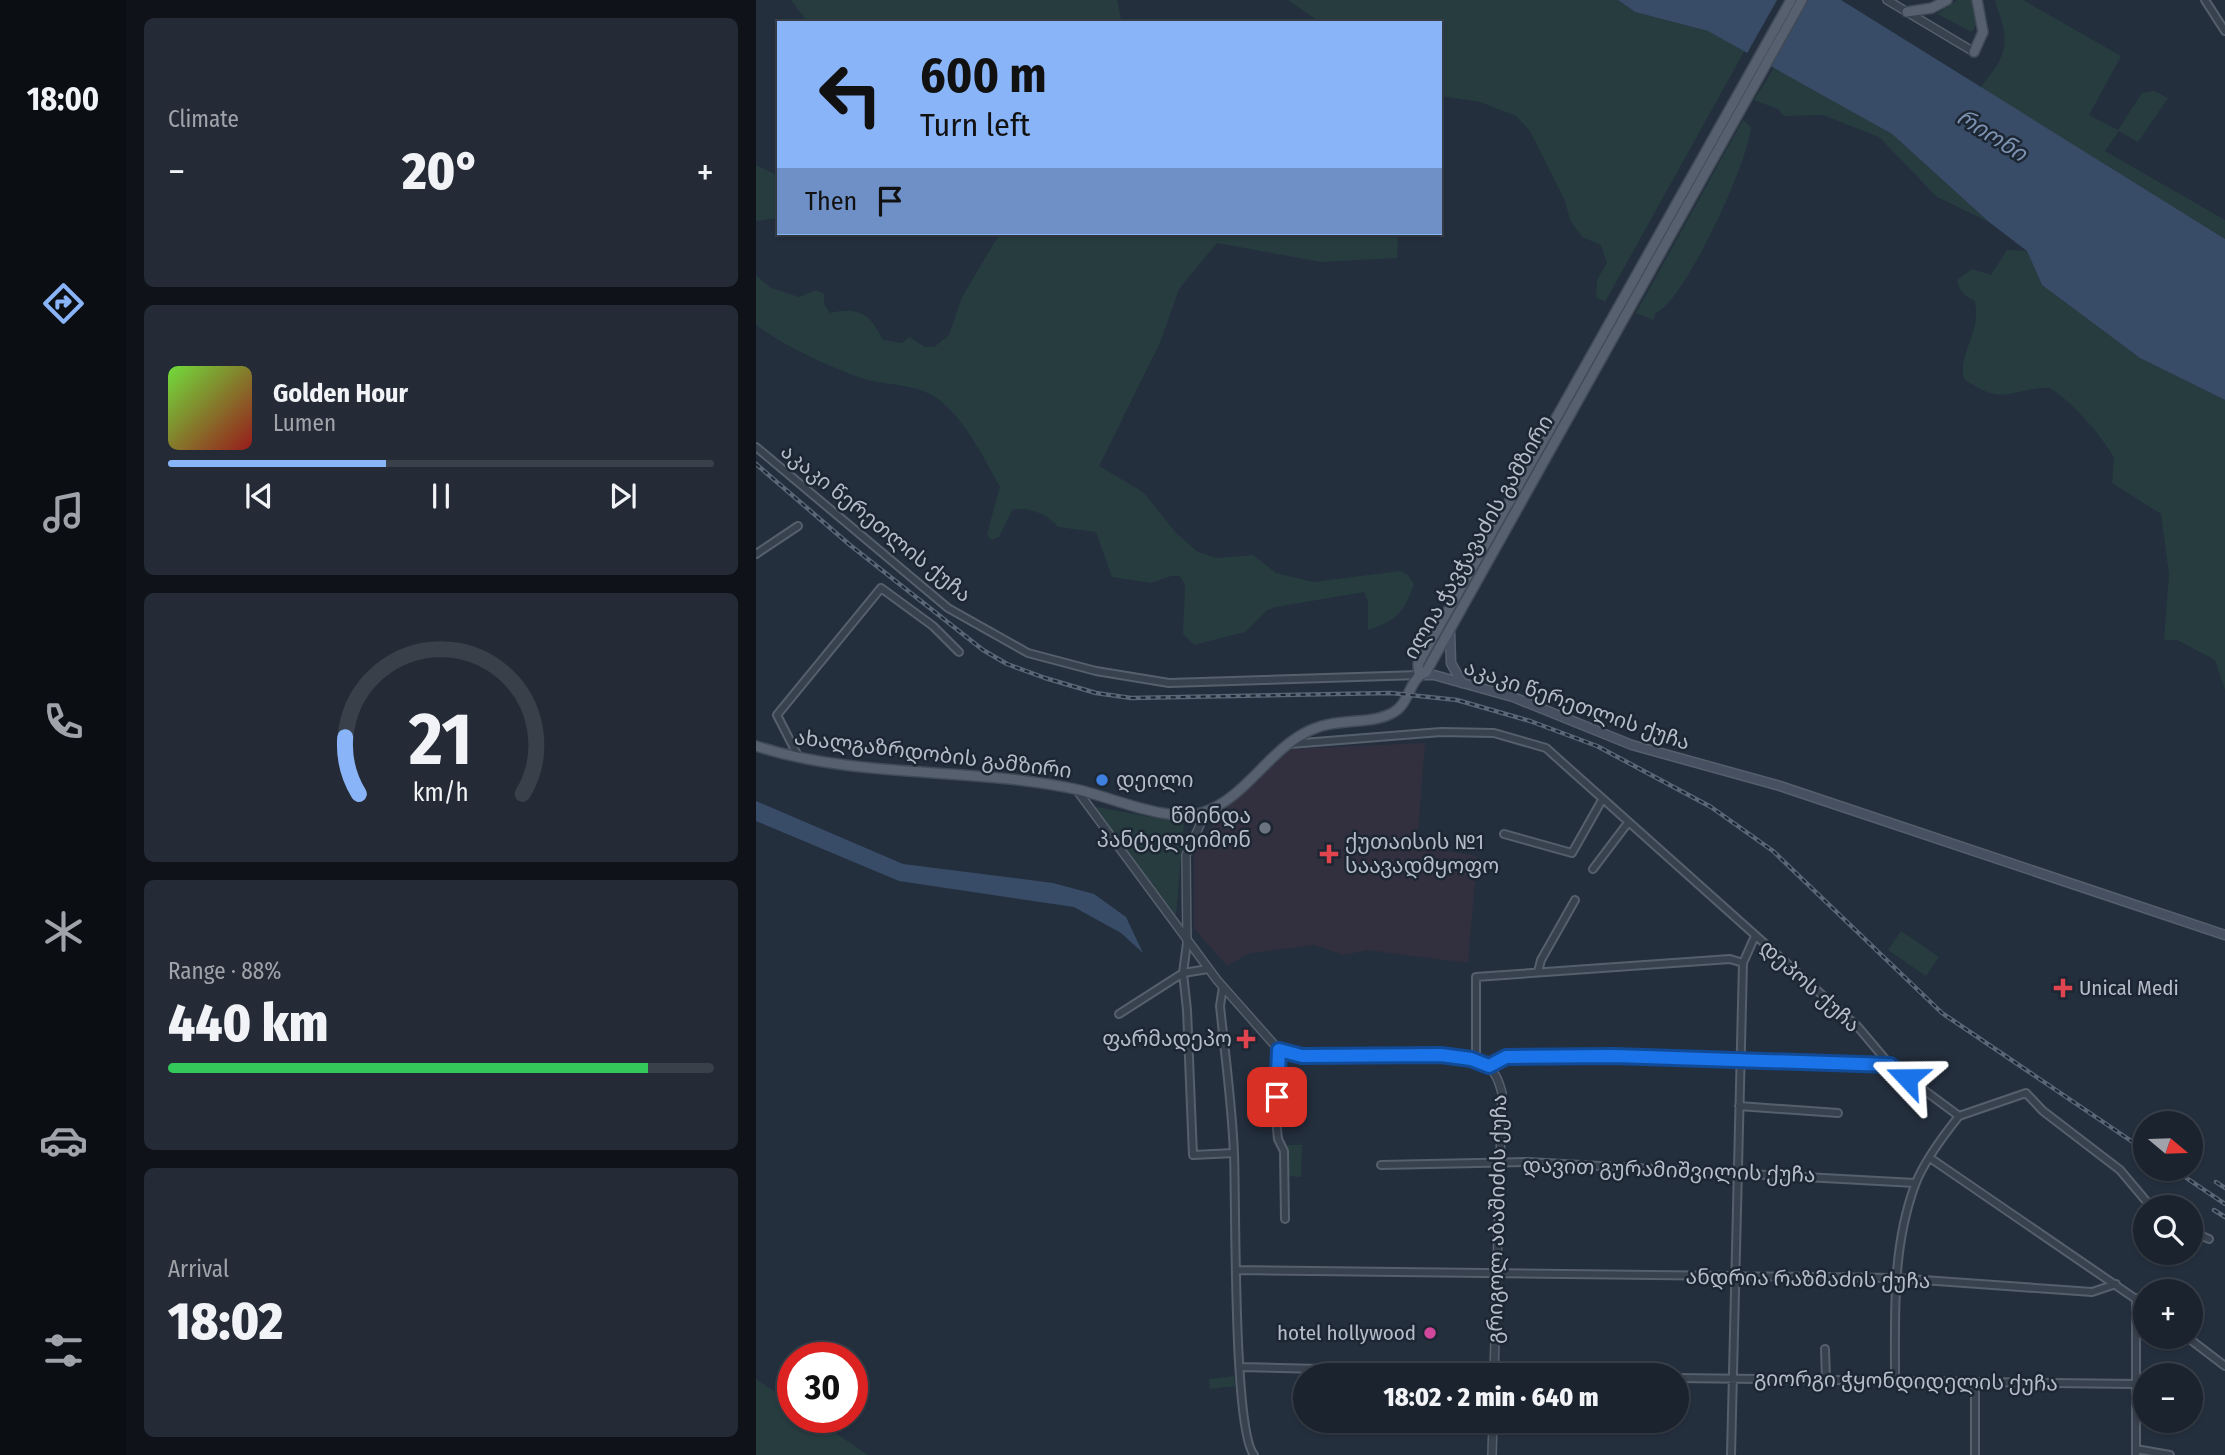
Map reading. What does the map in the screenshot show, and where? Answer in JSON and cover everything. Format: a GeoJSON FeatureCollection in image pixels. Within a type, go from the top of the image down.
{"type":"FeatureCollection","features":[{"type":"Feature","properties":{"kind":"main road","name":"ილია ჭავჭავაძის გამზირი"},"geometry":{"type":"LineString","coordinates":[[1791,0],[1481,561],[1450,629],[1426,672],[1419,675],[1418,664],[1481,561],[1802,0]]}},
{"type":"Feature","properties":{"kind":"main road"},"geometry":{"type":"LineString","coordinates":[[1908,12],[1932,8],[1947,0]]}},
{"type":"Feature","properties":{"kind":"main road"},"geometry":{"type":"LineString","coordinates":[[1975,52],[1983,32],[1977,0]]}},
{"type":"Feature","properties":{"kind":"main road"},"geometry":{"type":"LineString","coordinates":[[1450,629],[1451,663],[1462,683]]}},
{"type":"Feature","properties":{"kind":"main road","name":"აკაკი წერეთლის ქუჩა"},"geometry":{"type":"LineString","coordinates":[[1419,675],[1513,697],[1632,745],[1780,786],[2225,935]]}},
{"type":"Feature","properties":{"kind":"main road","name":"ახალგაზრდობის გამზირი"},"geometry":{"type":"LineString","coordinates":[[756,746],[798,756],[1076,789],[1168,813],[1190,816],[1224,802],[1302,734],[1337,720],[1379,718],[1393,713],[1402,705],[1419,675]]}},
{"type":"Feature","properties":{"kind":"street"},"geometry":{"type":"LineString","coordinates":[[1887,0],[1975,52]]}},
{"type":"Feature","properties":{"kind":"street"},"geometry":{"type":"LineString","coordinates":[[2204,0],[2225,31]]}},
{"type":"Feature","properties":{"kind":"street","name":"აკაკი წერეთლის ქუჩა"},"geometry":{"type":"LineString","coordinates":[[756,447],[948,608],[1028,653],[1096,671],[1169,683],[1419,675]]}},
{"type":"Feature","properties":{"kind":"street"},"geometry":{"type":"LineString","coordinates":[[756,554],[798,526]]}},
{"type":"Feature","properties":{"kind":"street"},"geometry":{"type":"LineString","coordinates":[[798,756],[777,715],[881,588],[933,626],[959,652]]}},
{"type":"Feature","properties":{"kind":"street","name":"დეპოს ქუჩა"},"geometry":{"type":"LineString","coordinates":[[1289,744],[1441,732],[1494,733],[1546,748],[1627,824],[1751,929],[1755,936],[1858,1027],[1890,1065],[1959,1116]]}},
{"type":"Feature","properties":{"kind":"street"},"geometry":{"type":"LineString","coordinates":[[1076,789],[1144,878],[1187,943],[1279,1050],[1302,1056],[1441,1055],[1476,1060],[1489,1066],[1506,1057],[1890,1065]]}},
{"type":"Feature","properties":{"kind":"street"},"geometry":{"type":"LineString","coordinates":[[1504,834],[1572,853],[1602,800]]}},
{"type":"Feature","properties":{"kind":"street"},"geometry":{"type":"LineString","coordinates":[[1206,811],[1186,855],[1187,943],[1183,973],[1193,1154],[1234,1153]]}},
{"type":"Feature","properties":{"kind":"street"},"geometry":{"type":"LineString","coordinates":[[1593,869],[1627,824]]}},
{"type":"Feature","properties":{"kind":"street"},"geometry":{"type":"LineString","coordinates":[[1538,972],[1541,960],[1575,900]]}},
{"type":"Feature","properties":{"kind":"street"},"geometry":{"type":"LineString","coordinates":[[1731,1455],[1743,963],[1755,936]]}},
{"type":"Feature","properties":{"kind":"street"},"geometry":{"type":"LineString","coordinates":[[1476,1060],[1476,977],[1730,959],[1743,963]]}},
{"type":"Feature","properties":{"kind":"street"},"geometry":{"type":"LineString","coordinates":[[1119,1013],[1183,973],[1208,969]]}},
{"type":"Feature","properties":{"kind":"street"},"geometry":{"type":"LineString","coordinates":[[1223,987],[1220,1006],[1234,1153],[1240,1367],[1246,1433],[1249,1449],[1254,1455]]}},
{"type":"Feature","properties":{"kind":"street"},"geometry":{"type":"LineString","coordinates":[[1279,1050],[1276,1120],[1278,1139],[1284,1151],[1285,1219]]}},
{"type":"Feature","properties":{"kind":"street","name":"გრიგოლ აბაშიძის ქუჩა"},"geometry":{"type":"LineString","coordinates":[[1489,1066],[1499,1081],[1502,1093],[1494,1363]]}},
{"type":"Feature","properties":{"kind":"street"},"geometry":{"type":"LineString","coordinates":[[1895,1378],[1895,1278],[1903,1226],[1916,1182],[1959,1116],[2026,1093],[2043,1111],[2120,1170],[2141,1195]]}},
{"type":"Feature","properties":{"kind":"street"},"geometry":{"type":"LineString","coordinates":[[1738,1106],[1838,1113]]}},
{"type":"Feature","properties":{"kind":"street"},"geometry":{"type":"LineString","coordinates":[[1930,1158],[2133,1296]]}},
{"type":"Feature","properties":{"kind":"street","name":"დავით გურამიშვილის ქუჩა"},"geometry":{"type":"LineString","coordinates":[[1381,1165],[1527,1162],[1916,1182]]}},
{"type":"Feature","properties":{"kind":"street"},"geometry":{"type":"LineString","coordinates":[[2203,1236],[2209,1239]]}},
{"type":"Feature","properties":{"kind":"street","name":"ანდრია რაზმაძის ქუჩა"},"geometry":{"type":"LineString","coordinates":[[1237,1269],[1895,1278],[2092,1292],[2116,1284]]}},
{"type":"Feature","properties":{"kind":"street"},"geometry":{"type":"LineString","coordinates":[[1825,1349],[1826,1379]]}},
{"type":"Feature","properties":{"kind":"street"},"geometry":{"type":"LineString","coordinates":[[2203,1349],[2225,1366]]}},
{"type":"Feature","properties":{"kind":"street"},"geometry":{"type":"LineString","coordinates":[[1240,1367],[1293,1368]]}},
{"type":"Feature","properties":{"kind":"street","name":"გიორგი ჭყონდიდელის ქუჩა"},"geometry":{"type":"LineString","coordinates":[[1689,1378],[1895,1378],[2133,1384]]}},
{"type":"Feature","properties":{"kind":"street"},"geometry":{"type":"LineString","coordinates":[[1975,1381],[1975,1455]]}},
{"type":"Feature","properties":{"kind":"street"},"geometry":{"type":"LineString","coordinates":[[1492,1455],[1493,1433]]}},
{"type":"Feature","properties":{"kind":"street"},"geometry":{"type":"LineString","coordinates":[[2136,1433],[2136,1452],[2170,1455]]}},
{"type":"Feature","properties":{"kind":"shaded area","name":"ქუთაისის №1 საავადმყოფო"},"geometry":{"type":"Polygon","coordinates":[[[1425,743],[1417,846],[1477,856],[1468,963],[1368,950],[1343,955],[1314,945],[1250,953],[1227,966],[1194,928],[1194,852],[1220,813],[1291,749],[1425,743]]]}},
{"type":"Feature","properties":{"kind":"green space"},"geometry":{"type":"Polygon","coordinates":[[[791,0],[1117,0],[1123,21],[807,21],[791,0]]]}},
{"type":"Feature","properties":{"kind":"green space"},"geometry":{"type":"Polygon","coordinates":[[[1288,0],[1618,0],[1635,12],[1708,31],[1745,50],[1605,302],[1596,297],[1597,280],[1607,263],[1601,245],[1582,237],[1570,220],[1565,201],[1530,131],[1516,116],[1480,102],[1442,96],[1442,21],[1318,21],[1288,0]]]}},
{"type":"Feature","properties":{"kind":"green space"},"geometry":{"type":"Polygon","coordinates":[[[1957,0],[1973,0],[1978,22],[1972,32],[1937,14],[1957,0]]]}},
{"type":"Feature","properties":{"kind":"green space"},"geometry":{"type":"Polygon","coordinates":[[[1995,0],[2023,0],[2121,56],[2089,115],[2118,130],[2142,93],[2154,91],[2168,98],[2138,142],[2119,131],[2105,151],[2225,220],[2225,239],[1980,88],[1997,65],[2003,50],[2004,33],[1995,0]]]}},
{"type":"Feature","properties":{"kind":"green space"},"geometry":{"type":"Polygon","coordinates":[[[1775,66],[1892,134],[1989,222],[1937,197],[1879,137],[1823,115],[1784,116],[1778,109],[1754,100],[1775,66]]]}},
{"type":"Feature","properties":{"kind":"green space"},"geometry":{"type":"Polygon","coordinates":[[[1743,120],[1751,127],[1748,144],[1728,197],[1699,257],[1683,283],[1653,320],[1636,313],[1743,120]]]}},
{"type":"Feature","properties":{"kind":"green space"},"geometry":{"type":"Polygon","coordinates":[[[756,165],[777,175],[777,218],[756,221],[756,165]]]}},
{"type":"Feature","properties":{"kind":"green space"},"geometry":{"type":"Polygon","coordinates":[[[999,235],[1398,237],[1397,258],[1321,262],[1217,243],[1179,289],[1160,343],[1099,466],[1143,492],[1176,533],[1198,552],[1216,558],[1253,555],[1276,573],[1313,582],[1400,571],[1408,575],[1414,584],[1403,609],[1393,619],[1368,630],[1368,602],[1364,592],[1276,607],[1266,611],[1245,632],[1194,645],[1183,634],[1185,585],[1180,576],[1171,576],[1151,583],[1112,577],[1096,532],[1058,527],[1043,515],[1018,509],[1012,510],[999,537],[991,540],[987,534],[1000,487],[968,432],[952,412],[934,396],[914,388],[861,378],[793,348],[756,325],[756,275],[771,288],[799,297],[816,290],[824,294],[824,304],[830,313],[849,311],[862,314],[873,324],[883,340],[902,343],[909,337],[925,347],[934,347],[949,335],[962,297],[999,235]]]}},
{"type":"Feature","properties":{"kind":"green space"},"geometry":{"type":"Polygon","coordinates":[[[2007,250],[2027,251],[2042,285],[2140,358],[2225,400],[2225,690],[2215,660],[2177,640],[2164,640],[2169,574],[2161,514],[2112,483],[2114,458],[2094,430],[2075,409],[2049,388],[1998,395],[1978,388],[1964,379],[1964,360],[1976,321],[1976,311],[1974,300],[1962,293],[1957,280],[1972,269],[1991,275],[2007,250]]]}},
{"type":"Feature","properties":{"kind":"green space"},"geometry":{"type":"Polygon","coordinates":[[[1091,806],[1184,823],[1176,915],[1091,806]]]}},
{"type":"Feature","properties":{"kind":"green space"},"geometry":{"type":"Polygon","coordinates":[[[1901,931],[1939,957],[1926,976],[1888,950],[1901,931]]]}},
{"type":"Feature","properties":{"kind":"green space"},"geometry":{"type":"Polygon","coordinates":[[[1288,1145],[1302,1145],[1301,1177],[1287,1176],[1288,1145]]]}},
{"type":"Feature","properties":{"kind":"green space"},"geometry":{"type":"Polygon","coordinates":[[[1234,1376],[1235,1386],[1210,1389],[1209,1379],[1234,1376]]]}},
{"type":"Feature","properties":{"kind":"green space"},"geometry":{"type":"Polygon","coordinates":[[[756,1379],[777,1393],[777,1433],[835,1433],[868,1455],[756,1455],[756,1379]]]}},
{"type":"Feature","properties":{"kind":"water","name":"რიონი"},"geometry":{"type":"Polygon","coordinates":[[[1618,0],[1841,0],[2225,239],[2225,400],[2140,358],[2042,285],[2027,251],[1989,222],[1892,134],[1708,31],[1635,12],[1618,0]]]}},
{"type":"Feature","properties":{"kind":"water"},"geometry":{"type":"Polygon","coordinates":[[[756,801],[903,864],[1053,883],[1094,894],[1126,917],[1143,953],[1121,933],[1074,907],[899,881],[756,821],[756,801]]]}},
{"type":"Feature","properties":{"kind":"pier"},"geometry":{"type":"Polygon","coordinates":[[[1777,0],[1807,0],[1769,67],[1746,55],[1777,0]]]}},
{"type":"Feature","properties":{"kind":"railway"},"geometry":{"type":"LineString","coordinates":[[756,464],[850,545],[983,650],[1007,664],[1045,678],[1096,693],[1131,698],[1391,693],[1457,700],[1530,721],[1597,746],[1711,807],[1773,851],[1942,1013],[2133,1142]]}},
{"type":"Feature","properties":{"kind":"railway"},"geometry":{"type":"LineString","coordinates":[[2191,1181],[2225,1204]]}},
{"type":"Feature","properties":{"kind":"railway"},"geometry":{"type":"LineString","coordinates":[[2216,1182],[2225,1188]]}},
{"type":"Feature","properties":{"kind":"railway"},"geometry":{"type":"LineString","coordinates":[[2214,1210],[2225,1217]]}},
{"type":"Feature","properties":{"kind":"place","name":"დეილი"},"geometry":{"type":"Point","coordinates":[1102,780]}},
{"type":"Feature","properties":{"kind":"place","name":"წმინდა პანტელეიმონ"},"geometry":{"type":"Point","coordinates":[1265,828]}},
{"type":"Feature","properties":{"kind":"place","name":"ქუთაისის №1 საავადმყოფო"},"geometry":{"type":"Point","coordinates":[1329,854]}},
{"type":"Feature","properties":{"kind":"place","name":"Unical Medi"},"geometry":{"type":"Point","coordinates":[2063,988]}},
{"type":"Feature","properties":{"kind":"place","name":"ფარმადეპო"},"geometry":{"type":"Point","coordinates":[1246,1039]}},
{"type":"Feature","properties":{"kind":"place","name":"hotel hollywood"},"geometry":{"type":"Point","coordinates":[1430,1333]}},
{"type":"Feature","properties":{"kind":"route"},"geometry":{"type":"LineString","coordinates":[[1277,1097],[1279,1050],[1302,1056],[1455,1056],[1489,1066],[1506,1057],[1614,1056],[1890,1065],[1907,1078]]}}]}
